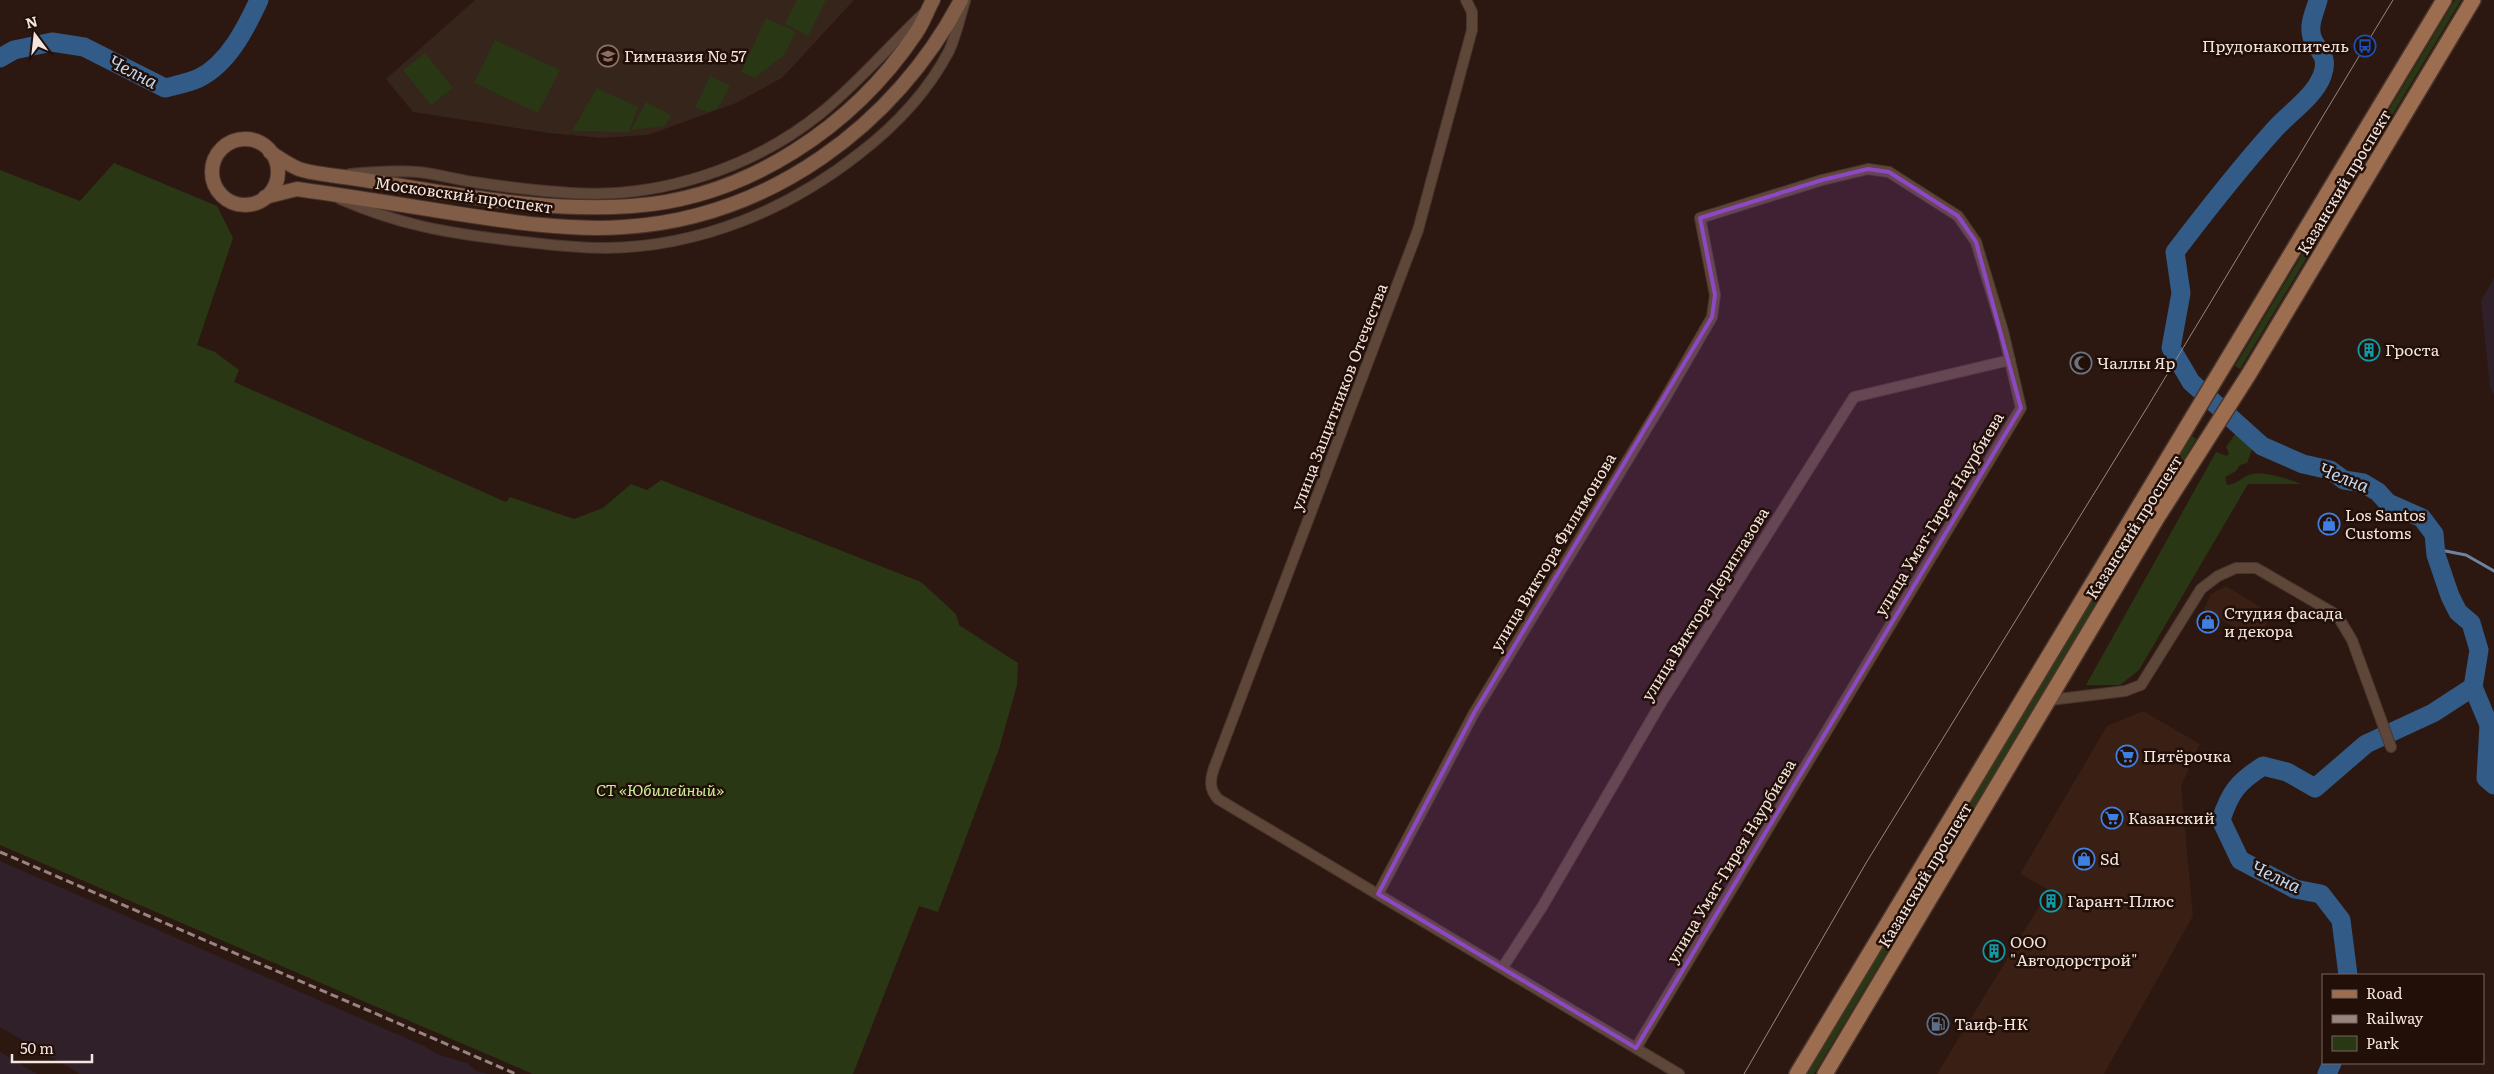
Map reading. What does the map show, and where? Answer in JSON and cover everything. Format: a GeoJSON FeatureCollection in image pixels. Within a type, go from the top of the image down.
{"type":"FeatureCollection","features":[{"type":"Feature","properties":{"kind":"main road","name":"Московский проспект"},"geometry":{"type":"LineString","coordinates":[[931,4],[917,32],[894,63],[830,127],[795,152],[765,168],[719,186],[676,199],[633,206],[568,207],[500,201],[301,170],[270,152],[259,142],[250,140],[232,141],[218,152],[212,169],[216,190],[230,202],[240,205],[297,189],[518,224],[573,228],[624,228],[662,223],[721,208],[770,188],[809,167],[847,139],[884,106],[911,76],[940,36],[961,0]]}},
{"type":"Feature","properties":{"kind":"main road","name":"Казанский проспект"},"geometry":{"type":"LineString","coordinates":[[1797,1074],[2444,0]]}},
{"type":"Feature","properties":{"kind":"main road","name":"Казанский проспект"},"geometry":{"type":"LineString","coordinates":[[1825,1074],[2157,518],[2249,374],[2473,0]]}},
{"type":"Feature","properties":{"kind":"main road"},"geometry":{"type":"LineString","coordinates":[[266,197],[272,192],[278,182],[275,161],[270,152]]}},
{"type":"Feature","properties":{"kind":"main road"},"geometry":{"type":"LineString","coordinates":[[2138,506],[2154,495],[2158,495],[2157,518]]}},
{"type":"Feature","properties":{"kind":"street"},"geometry":{"type":"LineString","coordinates":[[328,193],[376,214],[426,229],[489,238],[552,245],[606,248],[657,244],[697,237],[756,217],[802,193],[841,169],[881,137],[924,91],[949,50],[965,0]]}},
{"type":"Feature","properties":{"kind":"street","name":"улица Защитников Отечества"},"geometry":{"type":"LineString","coordinates":[[1378,894],[1218,800],[1211,786],[1214,768],[1418,230],[1472,30],[1472,12],[1466,0]]}},
{"type":"Feature","properties":{"kind":"street","name":"улица Умат-Гирея Наурбиева"},"geometry":{"type":"LineString","coordinates":[[1636,1048],[2020,408],[2010,360],[1976,242],[1958,216],[1889,172],[1868,169],[1822,180],[1700,218]]}},
{"type":"Feature","properties":{"kind":"street","name":"улица Виктора Филимонова"},"geometry":{"type":"LineString","coordinates":[[1378,894],[1474,713],[1664,400],[1712,317],[1714,295],[1700,218]]}},
{"type":"Feature","properties":{"kind":"street","name":"улица Виктора Дериглазова"},"geometry":{"type":"LineString","coordinates":[[1503,967],[1542,907],[1661,703],[1854,397],[2010,360]]}},
{"type":"Feature","properties":{"kind":"street"},"geometry":{"type":"LineString","coordinates":[[2050,700],[2125,691],[2141,685],[2201,588],[2218,576],[2236,568],[2256,568],[2337,615],[2352,640],[2391,747]]}},
{"type":"Feature","properties":{"kind":"street"},"geometry":{"type":"LineString","coordinates":[[1378,894],[1503,967],[1679,1074]]}},
{"type":"Feature","properties":{"kind":"highlighted area"},"geometry":{"type":"Polygon","coordinates":[[[1868,169],[1889,172],[1958,216],[1976,242],[2021,408],[1636,1048],[1378,894],[1474,713],[1712,317],[1715,295],[1700,218],[1822,180],[1868,169]]]}},
{"type":"Feature","properties":{"kind":"shaded area","name":"Гимназия № 57"},"geometry":{"type":"Polygon","coordinates":[[[475,0],[854,0],[782,78],[736,103],[648,135],[601,138],[549,133],[413,112],[386,79],[475,0]]]}},
{"type":"Feature","properties":{"kind":"shaded area"},"geometry":{"type":"Polygon","coordinates":[[[2494,278],[2494,395],[2490,387],[2481,301],[2494,278]]]}},
{"type":"Feature","properties":{"kind":"shaded area"},"geometry":{"type":"Polygon","coordinates":[[[2226,586],[2272,614],[2257,641],[2204,609],[2211,594],[2226,586]]]}},
{"type":"Feature","properties":{"kind":"shaded area"},"geometry":{"type":"Polygon","coordinates":[[[2143,711],[2200,744],[2181,786],[2193,916],[2104,1074],[1937,1074],[2040,905],[2042,899],[2040,898],[2047,889],[2020,874],[2107,726],[2143,711]]]}},
{"type":"Feature","properties":{"kind":"shaded area"},"geometry":{"type":"Polygon","coordinates":[[[0,861],[424,1046],[439,1055],[467,1063],[476,1071],[489,1074],[80,1074],[0,1027],[0,861]]]}},
{"type":"Feature","properties":{"kind":"shaded area"},"geometry":{"type":"Polygon","coordinates":[[[0,1052],[37,1074],[0,1074],[0,1052]]]}},
{"type":"Feature","properties":{"kind":"green space"},"geometry":{"type":"Polygon","coordinates":[[[797,0],[826,0],[808,36],[785,24],[797,0]]]}},
{"type":"Feature","properties":{"kind":"green space"},"geometry":{"type":"Polygon","coordinates":[[[2455,0],[2461,0],[2240,369],[2235,366],[2455,0]]]}},
{"type":"Feature","properties":{"kind":"green space"},"geometry":{"type":"Polygon","coordinates":[[[766,18],[796,32],[784,55],[755,78],[741,72],[766,18]]]}},
{"type":"Feature","properties":{"kind":"green space"},"geometry":{"type":"Polygon","coordinates":[[[495,40],[560,70],[538,113],[474,83],[495,40]]]}},
{"type":"Feature","properties":{"kind":"green space"},"geometry":{"type":"Polygon","coordinates":[[[425,53],[453,88],[431,105],[403,70],[425,53]]]}},
{"type":"Feature","properties":{"kind":"green space"},"geometry":{"type":"Polygon","coordinates":[[[710,76],[730,86],[718,108],[707,112],[695,107],[710,76]]]}},
{"type":"Feature","properties":{"kind":"green space"},"geometry":{"type":"Polygon","coordinates":[[[597,88],[638,107],[629,132],[572,131],[597,88]]]}},
{"type":"Feature","properties":{"kind":"green space"},"geometry":{"type":"Polygon","coordinates":[[[646,102],[671,115],[665,126],[631,130],[646,102]]]}},
{"type":"Feature","properties":{"kind":"green space","name":"СТ «Юбилейный»"},"geometry":{"type":"Polygon","coordinates":[[[114,163],[217,206],[233,238],[197,345],[215,352],[239,370],[234,382],[506,502],[510,497],[574,519],[603,508],[631,484],[647,490],[661,480],[921,582],[956,614],[959,625],[1018,663],[1017,685],[999,749],[938,912],[919,906],[853,1074],[533,1074],[0,845],[0,170],[80,201],[114,163]]]}},
{"type":"Feature","properties":{"kind":"green space"},"geometry":{"type":"Polygon","coordinates":[[[2238,430],[2254,444],[2247,463],[2240,465],[2236,471],[2225,477],[2227,485],[2254,474],[2268,474],[2301,484],[2248,484],[2139,670],[2120,685],[2086,685],[2216,452],[2227,456],[2229,453],[2226,447],[2238,430]]]}},
{"type":"Feature","properties":{"kind":"green space"},"geometry":{"type":"Polygon","coordinates":[[[2192,436],[2196,439],[2168,485],[2163,482],[2192,436]]]}},
{"type":"Feature","properties":{"kind":"green space"},"geometry":{"type":"Polygon","coordinates":[[[2155,495],[2157,496],[2126,547],[2107,585],[1814,1074],[1807,1074],[2155,495]]]}},
{"type":"Feature","properties":{"kind":"waterway","name":"Челна"},"geometry":{"type":"LineString","coordinates":[[0,58],[14,50],[52,42],[84,47],[165,88],[199,78],[219,64],[242,33],[259,0]]}},
{"type":"Feature","properties":{"kind":"waterway","name":"Челна"},"geometry":{"type":"LineString","coordinates":[[2318,0],[2311,27],[2312,37],[2325,63],[2318,84],[2248,160],[2175,252],[2181,293],[2171,348],[2191,382],[2262,446],[2303,464],[2330,470],[2344,480],[2363,483],[2378,492],[2388,503],[2422,518],[2434,534],[2436,555],[2450,596],[2458,612],[2471,623],[2479,650],[2473,687],[2433,713],[2366,744],[2315,788],[2287,772],[2263,766],[2241,783],[2224,810],[2221,820],[2240,860],[2295,889],[2321,894],[2341,920],[2348,974]]}},
{"type":"Feature","properties":{"kind":"waterway"},"geometry":{"type":"LineString","coordinates":[[2435,549],[2466,555],[2494,571]]}},
{"type":"Feature","properties":{"kind":"waterway"},"geometry":{"type":"LineString","coordinates":[[2473,687],[2489,725],[2486,778],[2494,785]]}},
{"type":"Feature","properties":{"kind":"waterway","name":"Челна"},"geometry":{"type":"LineString","coordinates":[[2327,1074],[2332,1064]]}},
{"type":"Feature","properties":{"kind":"tram line"},"geometry":{"type":"LineString","coordinates":[[1744,1074],[1866,863],[2148,406],[2393,0]]}},
{"type":"Feature","properties":{"kind":"railway"},"geometry":{"type":"LineString","coordinates":[[0,852],[516,1074]]}},
{"type":"Feature","properties":{"kind":"place","name":"Прудонакопитель"},"geometry":{"type":"Point","coordinates":[2365,46]}},
{"type":"Feature","properties":{"kind":"place","name":"Гимназия № 57"},"geometry":{"type":"Point","coordinates":[608,56]}},
{"type":"Feature","properties":{"kind":"place","name":"Гроста"},"geometry":{"type":"Point","coordinates":[2369,350]}},
{"type":"Feature","properties":{"kind":"place","name":"Чаллы Яр"},"geometry":{"type":"Point","coordinates":[2081,363]}},
{"type":"Feature","properties":{"kind":"place","name":"Los Santos Customs"},"geometry":{"type":"Point","coordinates":[2329,524]}},
{"type":"Feature","properties":{"kind":"place","name":"Студия фасада и декора"},"geometry":{"type":"Point","coordinates":[2208,622]}},
{"type":"Feature","properties":{"kind":"place","name":"Пятёрочка"},"geometry":{"type":"Point","coordinates":[2127,756]}},
{"type":"Feature","properties":{"kind":"place","name":"Казанский"},"geometry":{"type":"Point","coordinates":[2112,818]}},
{"type":"Feature","properties":{"kind":"place","name":"Sd"},"geometry":{"type":"Point","coordinates":[2084,859]}},
{"type":"Feature","properties":{"kind":"place","name":"Гарант-Плюс"},"geometry":{"type":"Point","coordinates":[2051,901]}},
{"type":"Feature","properties":{"kind":"place","name":"ООО \"Автодорстрой\""},"geometry":{"type":"Point","coordinates":[1994,951]}},
{"type":"Feature","properties":{"kind":"place","name":"Таиф-НК"},"geometry":{"type":"Point","coordinates":[1938,1024]}}]}
